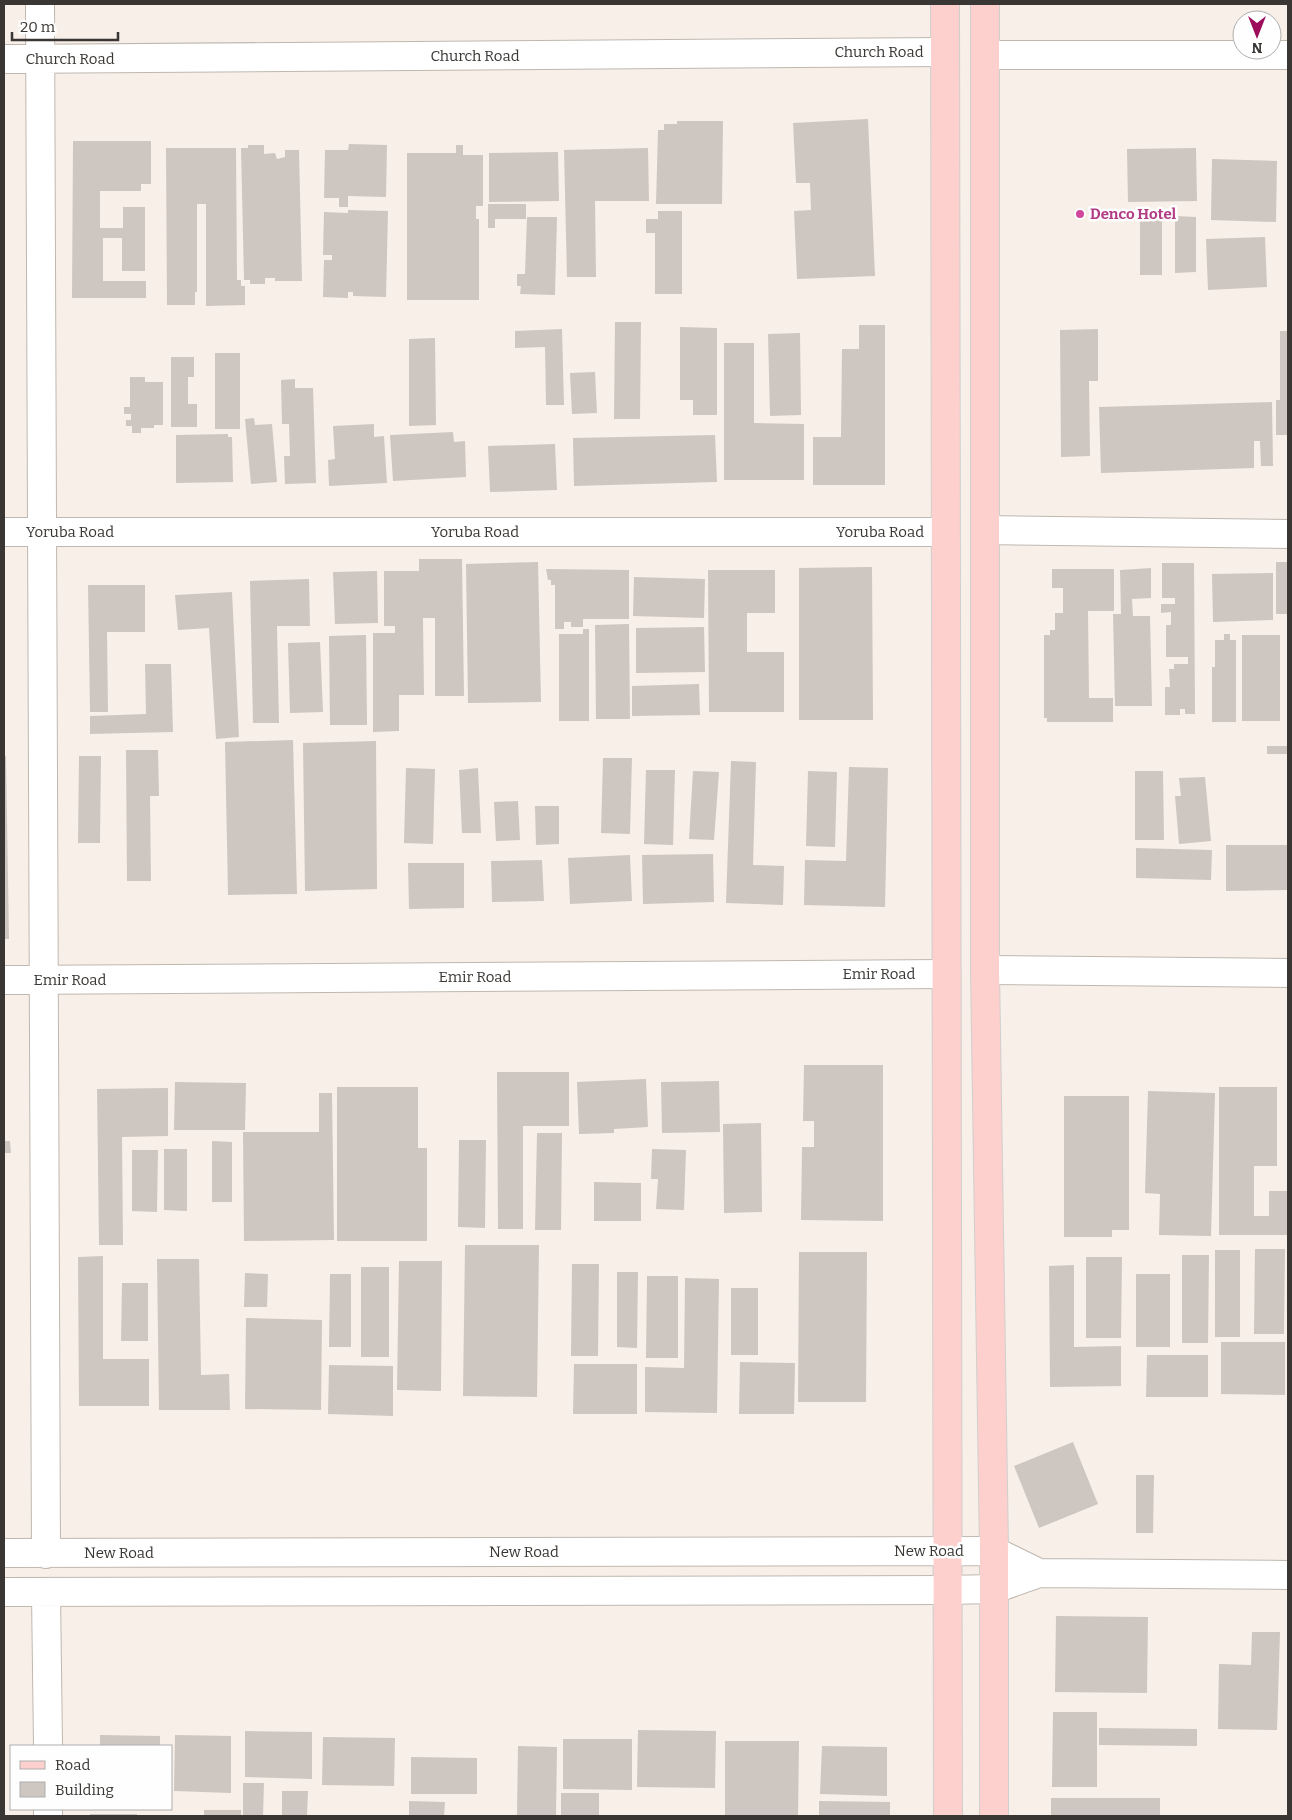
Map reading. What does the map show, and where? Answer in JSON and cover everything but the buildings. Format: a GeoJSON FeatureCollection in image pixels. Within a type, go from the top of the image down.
{"type":"FeatureCollection","features":[{"type":"Feature","properties":{"kind":"main road"},"geometry":{"type":"LineString","coordinates":[[945,4],[946,1590],[948,1816]]}},
{"type":"Feature","properties":{"kind":"main road"},"geometry":{"type":"LineString","coordinates":[[985,4],[985,970],[994,1551],[994,1816]]}},
{"type":"Feature","properties":{"kind":"street"},"geometry":{"type":"LineString","coordinates":[[40,4],[46,1554]]}},
{"type":"Feature","properties":{"kind":"street","name":"Church Road"},"geometry":{"type":"LineString","coordinates":[[4,59],[945,52]]}},
{"type":"Feature","properties":{"kind":"street"},"geometry":{"type":"LineString","coordinates":[[985,55],[1288,55]]}},
{"type":"Feature","properties":{"kind":"street"},"geometry":{"type":"LineString","coordinates":[[985,530],[1288,534]]}},
{"type":"Feature","properties":{"kind":"street","name":"Yoruba Road"},"geometry":{"type":"LineString","coordinates":[[4,532],[945,532]]}},
{"type":"Feature","properties":{"kind":"street"},"geometry":{"type":"LineString","coordinates":[[985,970],[1288,972]]}},
{"type":"Feature","properties":{"kind":"street","name":"Emir Road"},"geometry":{"type":"LineString","coordinates":[[4,980],[945,974]]}},
{"type":"Feature","properties":{"kind":"street","name":"New Road"},"geometry":{"type":"LineString","coordinates":[[4,1553],[994,1551],[1039,1573]]}},
{"type":"Feature","properties":{"kind":"street","name":"New Road"},"geometry":{"type":"LineString","coordinates":[[4,1592],[946,1590],[994,1589],[1039,1573],[1288,1575]]}},
{"type":"Feature","properties":{"kind":"street"},"geometry":{"type":"LineString","coordinates":[[46,1593],[48,1745]]}},
{"type":"Feature","properties":{"kind":"place","name":"Denco Hotel"},"geometry":{"type":"Point","coordinates":[1080,214]}}]}
